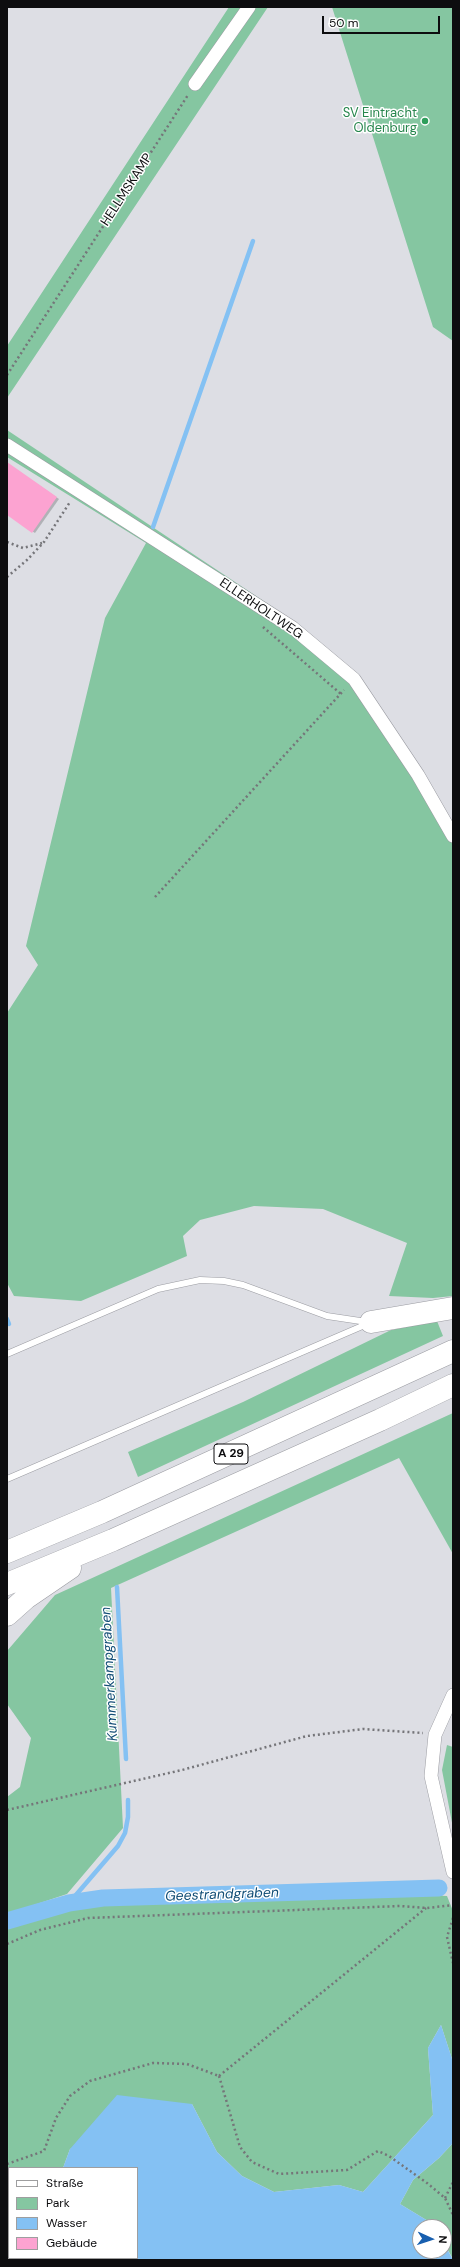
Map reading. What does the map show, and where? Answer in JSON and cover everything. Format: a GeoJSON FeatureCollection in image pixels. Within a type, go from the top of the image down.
{"type":"FeatureCollection","features":[{"type":"Feature","properties":{"kind":"highway"},"geometry":{"type":"LineString","coordinates":[[371,1322],[453,1308]]}},
{"type":"Feature","properties":{"kind":"highway","name":"A 29"},"geometry":{"type":"LineString","coordinates":[[7,1552],[102,1512],[453,1351]]}},
{"type":"Feature","properties":{"kind":"highway","name":"A 29"},"geometry":{"type":"LineString","coordinates":[[7,1584],[113,1540],[373,1423],[453,1385]]}},
{"type":"Feature","properties":{"kind":"highway"},"geometry":{"type":"LineString","coordinates":[[7,1615],[26,1598],[113,1540]]}},
{"type":"Feature","properties":{"kind":"street"},"geometry":{"type":"LineString","coordinates":[[195,84],[249,7]]}},
{"type":"Feature","properties":{"kind":"street","name":"ELLERHOLTWEG"},"geometry":{"type":"LineString","coordinates":[[7,445],[78,489],[293,628],[354,679],[418,775],[453,836]]}},
{"type":"Feature","properties":{"kind":"street"},"geometry":{"type":"LineString","coordinates":[[453,1695],[436,1735],[431,1776],[453,1872]]}},
{"type":"Feature","properties":{"kind":"lane"},"geometry":{"type":"LineString","coordinates":[[7,1354],[158,1289],[200,1280],[224,1281],[243,1285],[327,1316],[371,1322]]}},
{"type":"Feature","properties":{"kind":"lane"},"geometry":{"type":"LineString","coordinates":[[7,1479],[371,1322]]}},
{"type":"Feature","properties":{"kind":"path","name":"HELLMSKAMP"},"geometry":{"type":"LineString","coordinates":[[7,375],[195,84]]}},
{"type":"Feature","properties":{"kind":"path"},"geometry":{"type":"LineString","coordinates":[[7,577],[28,560],[44,542],[78,489]]}},
{"type":"Feature","properties":{"kind":"path"},"geometry":{"type":"LineString","coordinates":[[7,542],[23,548],[44,542]]}},
{"type":"Feature","properties":{"kind":"path"},"geometry":{"type":"LineString","coordinates":[[250,600],[256,622],[341,694]]}},
{"type":"Feature","properties":{"kind":"path"},"geometry":{"type":"LineString","coordinates":[[155,897],[354,679]]}},
{"type":"Feature","properties":{"kind":"path"},"geometry":{"type":"LineString","coordinates":[[7,1810],[182,1770],[306,1736],[363,1729],[413,1731],[436,1735]]}},
{"type":"Feature","properties":{"kind":"path"},"geometry":{"type":"LineString","coordinates":[[7,1944],[40,1930],[88,1918],[400,1906],[427,1908],[453,1906]]}},
{"type":"Feature","properties":{"kind":"path"},"geometry":{"type":"LineString","coordinates":[[219,2076],[427,1908]]}},
{"type":"Feature","properties":{"kind":"path"},"geometry":{"type":"LineString","coordinates":[[453,1918],[447,1937],[453,1963]]}},
{"type":"Feature","properties":{"kind":"path"},"geometry":{"type":"LineString","coordinates":[[7,2164],[44,2151],[56,2118],[70,2096],[90,2081],[153,2063],[187,2064],[219,2076]]}},
{"type":"Feature","properties":{"kind":"path"},"geometry":{"type":"LineString","coordinates":[[219,2076],[240,2147],[252,2162],[279,2174],[347,2170],[378,2151],[389,2156],[445,2198],[453,2214]]}},
{"type":"Feature","properties":{"kind":"path"},"geometry":{"type":"LineString","coordinates":[[445,2198],[453,2182]]}},
{"type":"Feature","properties":{"kind":"green space"},"geometry":{"type":"Polygon","coordinates":[[[229,7],[268,7],[7,398],[7,346],[229,7]]]}},
{"type":"Feature","properties":{"kind":"green space"},"geometry":{"type":"Polygon","coordinates":[[[332,7],[453,7],[453,341],[433,327],[332,7]]]}},
{"type":"Feature","properties":{"kind":"green space"},"geometry":{"type":"Polygon","coordinates":[[[7,430],[298,624],[357,676],[453,826],[453,1296],[433,1298],[389,1296],[407,1243],[323,1209],[254,1206],[200,1220],[183,1236],[187,1256],[81,1301],[14,1296],[7,1283],[7,1013],[38,965],[26,946],[105,618],[146,543],[7,457],[7,430]]]}},
{"type":"Feature","properties":{"kind":"green space"},"geometry":{"type":"Polygon","coordinates":[[[437,1321],[443,1336],[138,1477],[128,1452],[243,1402],[391,1330],[437,1321]]]}},
{"type":"Feature","properties":{"kind":"green space"},"geometry":{"type":"Polygon","coordinates":[[[453,1413],[453,1554],[399,1458],[111,1588],[123,1828],[67,1894],[7,1914],[7,1797],[20,1787],[31,1738],[7,1704],[7,1651],[55,1595],[453,1413]]]}},
{"type":"Feature","properties":{"kind":"green space"},"geometry":{"type":"Polygon","coordinates":[[[447,1745],[453,1747],[453,1828],[442,1770],[447,1745]]]}},
{"type":"Feature","properties":{"kind":"green space"},"geometry":{"type":"Polygon","coordinates":[[[407,1894],[447,1896],[453,1911],[453,2062],[441,2025],[428,2048],[433,2115],[363,2192],[339,2185],[274,2192],[242,2176],[217,2152],[192,2104],[70,2149],[63,2167],[8,2167],[7,2174],[7,1927],[67,1908],[104,1901],[407,1894]]]}},
{"type":"Feature","properties":{"kind":"green space"},"geometry":{"type":"Polygon","coordinates":[[[453,2143],[453,2259],[452,2219],[425,2219],[400,2204],[413,2180],[439,2158],[453,2143]]]}},
{"type":"Feature","properties":{"kind":"water"},"geometry":{"type":"Polygon","coordinates":[[[441,2025],[453,2062],[453,2143],[439,2158],[413,2180],[400,2204],[425,2219],[412,2219],[412,2259],[452,2258],[453,2260],[7,2260],[8,2198],[8,2259],[138,2259],[138,2167],[63,2167],[70,2149],[117,2095],[192,2104],[217,2152],[242,2176],[274,2192],[339,2185],[363,2192],[433,2115],[428,2048],[441,2025]]]}},
{"type":"Feature","properties":{"kind":"building"},"geometry":{"type":"Polygon","coordinates":[[[7,462],[57,497],[32,533],[7,515],[7,462]]]}},
{"type":"Feature","properties":{"kind":"waterway"},"geometry":{"type":"LineString","coordinates":[[153,527],[253,241]]}},
{"type":"Feature","properties":{"kind":"waterway","name":"Kummerkampgraben"},"geometry":{"type":"LineString","coordinates":[[7,1319],[9,1324]]}},
{"type":"Feature","properties":{"kind":"waterway","name":"Kummerkampgraben"},"geometry":{"type":"LineString","coordinates":[[117,1587],[126,1759]]}},
{"type":"Feature","properties":{"kind":"waterway","name":"Kummerkampgraben"},"geometry":{"type":"LineString","coordinates":[[69,1903],[118,1846],[125,1833],[128,1817],[128,1800]]}},
{"type":"Feature","properties":{"kind":"waterway","name":"Geestrandgraben"},"geometry":{"type":"LineString","coordinates":[[7,1921],[69,1903],[103,1898],[439,1888]]}},
{"type":"Feature","properties":{"kind":"place","name":"SV Eintracht Oldenburg"},"geometry":{"type":"Point","coordinates":[425,121]}}]}
